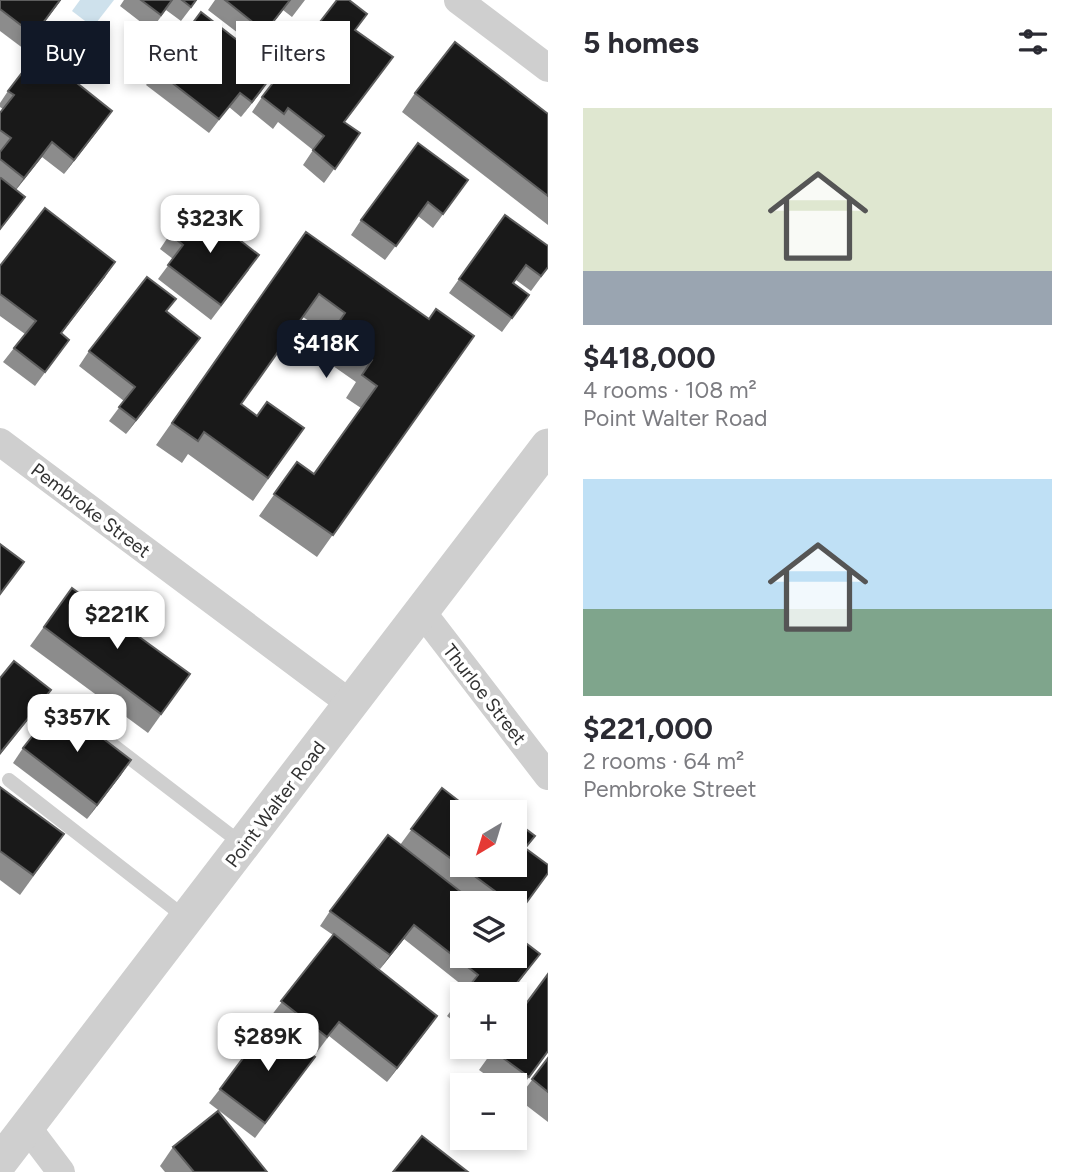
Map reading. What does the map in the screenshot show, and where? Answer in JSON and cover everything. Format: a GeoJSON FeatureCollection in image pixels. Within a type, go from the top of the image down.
{"type":"FeatureCollection","features":[{"type":"Feature","properties":{"kind":"street"},"geometry":{"type":"LineString","coordinates":[[458,0],[548,68]]}},
{"type":"Feature","properties":{"kind":"street","name":"Pembroke Street"},"geometry":{"type":"LineString","coordinates":[[0,442],[351,704]]}},
{"type":"Feature","properties":{"kind":"street","name":"Point Walter Road"},"geometry":{"type":"LineString","coordinates":[[0,1162],[548,446]]}},
{"type":"Feature","properties":{"kind":"street","name":"Thurloe Street"},"geometry":{"type":"LineString","coordinates":[[422,612],[548,776]]}},
{"type":"Feature","properties":{"kind":"street"},"geometry":{"type":"LineString","coordinates":[[27,1127],[61,1172]]}},
{"type":"Feature","properties":{"kind":"lane"},"geometry":{"type":"LineString","coordinates":[[72,713],[243,845]]}},
{"type":"Feature","properties":{"kind":"lane"},"geometry":{"type":"LineString","coordinates":[[9,780],[187,919]]}},
{"type":"Feature","properties":{"kind":"water"},"geometry":{"type":"Polygon","coordinates":[[[80,0],[114,0],[98,21],[85,21],[72,11],[80,0]]]}},
{"type":"Feature","properties":{"kind":"building"},"geometry":{"type":"Polygon","coordinates":[[[0,0],[60,0],[44,21],[21,21],[21,25],[0,9],[0,0]]]}},
{"type":"Feature","properties":{"kind":"building"},"geometry":{"type":"Polygon","coordinates":[[[141,0],[172,0],[161,15],[141,0]]]}},
{"type":"Feature","properties":{"kind":"building"},"geometry":{"type":"Polygon","coordinates":[[[182,0],[196,0],[191,7],[182,0]]]}},
{"type":"Feature","properties":{"kind":"building"},"geometry":{"type":"Polygon","coordinates":[[[225,0],[290,0],[274,21],[251,21],[225,0]]]}},
{"type":"Feature","properties":{"kind":"building"},"geometry":{"type":"Polygon","coordinates":[[[337,0],[349,0],[367,14],[355,30],[393,57],[344,122],[360,133],[335,169],[313,150],[324,136],[288,108],[284,114],[262,97],[272,84],[350,84],[350,21],[321,21],[337,0]]]}},
{"type":"Feature","properties":{"kind":"building"},"geometry":{"type":"Polygon","coordinates":[[[201,12],[213,21],[194,21],[201,12]]]}},
{"type":"Feature","properties":{"kind":"building"},"geometry":{"type":"Polygon","coordinates":[[[222,28],[236,39],[236,84],[266,84],[252,102],[240,93],[219,119],[174,84],[222,84],[222,28]]]}},
{"type":"Feature","properties":{"kind":"building"},"geometry":{"type":"Polygon","coordinates":[[[455,42],[548,114],[548,196],[415,93],[455,42]]]}},
{"type":"Feature","properties":{"kind":"building"},"geometry":{"type":"Polygon","coordinates":[[[21,74],[21,84],[78,84],[112,111],[74,160],[52,142],[24,178],[0,159],[0,152],[11,138],[0,130],[0,113],[14,95],[8,91],[21,74]]]}},
{"type":"Feature","properties":{"kind":"building"},"geometry":{"type":"Polygon","coordinates":[[[418,143],[468,180],[443,214],[428,202],[396,246],[361,220],[418,143]]]}},
{"type":"Feature","properties":{"kind":"building"},"geometry":{"type":"Polygon","coordinates":[[[0,179],[25,197],[0,229],[0,179]]]}},
{"type":"Feature","properties":{"kind":"building"},"geometry":{"type":"Polygon","coordinates":[[[193,204],[259,255],[221,305],[168,265],[183,245],[170,234],[193,204]]]}},
{"type":"Feature","properties":{"kind":"building"},"geometry":{"type":"Polygon","coordinates":[[[45,208],[115,262],[61,333],[69,340],[45,372],[14,348],[36,321],[0,294],[0,266],[45,208]]]}},
{"type":"Feature","properties":{"kind":"building"},"geometry":{"type":"Polygon","coordinates":[[[505,215],[548,246],[548,267],[541,276],[526,265],[513,283],[529,295],[512,318],[459,279],[505,215]]]}},
{"type":"Feature","properties":{"kind":"building"},"geometry":{"type":"Polygon","coordinates":[[[306,232],[429,319],[436,309],[474,336],[333,535],[274,494],[297,462],[314,474],[377,386],[362,375],[372,360],[332,332],[345,313],[319,294],[241,404],[257,416],[267,402],[304,428],[268,478],[204,432],[198,441],[172,423],[306,232]]]}},
{"type":"Feature","properties":{"kind":"building"},"geometry":{"type":"Polygon","coordinates":[[[147,277],[176,299],[166,311],[200,338],[136,420],[119,407],[135,387],[89,351],[147,277]]]}},
{"type":"Feature","properties":{"kind":"building"},"geometry":{"type":"Polygon","coordinates":[[[0,544],[24,562],[0,594],[0,544]]]}},
{"type":"Feature","properties":{"kind":"building"},"geometry":{"type":"Polygon","coordinates":[[[72,588],[190,674],[161,714],[44,627],[72,588]]]}},
{"type":"Feature","properties":{"kind":"building"},"geometry":{"type":"Polygon","coordinates":[[[14,661],[51,690],[0,753],[0,678],[14,661]]]}},
{"type":"Feature","properties":{"kind":"building"},"geometry":{"type":"Polygon","coordinates":[[[58,704],[131,760],[97,805],[23,748],[58,704]]]}},
{"type":"Feature","properties":{"kind":"building"},"geometry":{"type":"Polygon","coordinates":[[[0,787],[64,834],[33,875],[0,851],[0,787]]]}},
{"type":"Feature","properties":{"kind":"building"},"geometry":{"type":"Polygon","coordinates":[[[442,788],[458,800],[450,800],[450,858],[411,829],[442,788]]]}},
{"type":"Feature","properties":{"kind":"building"},"geometry":{"type":"Polygon","coordinates":[[[527,830],[535,836],[527,846],[527,830]]]}},
{"type":"Feature","properties":{"kind":"building"},"geometry":{"type":"Polygon","coordinates":[[[388,835],[460,891],[450,891],[450,953],[414,925],[390,955],[330,911],[388,835]]]}},
{"type":"Feature","properties":{"kind":"building"},"geometry":{"type":"Polygon","coordinates":[[[527,849],[548,865],[548,873],[527,902],[527,891],[495,891],[476,877],[527,877],[527,849]]]}},
{"type":"Feature","properties":{"kind":"building"},"geometry":{"type":"Polygon","coordinates":[[[334,934],[437,1016],[397,1068],[339,1022],[327,1037],[281,1001],[334,934]]]}},
{"type":"Feature","properties":{"kind":"building"},"geometry":{"type":"Polygon","coordinates":[[[527,944],[540,954],[518,982],[472,982],[478,975],[469,968],[527,968],[527,944]]]}},
{"type":"Feature","properties":{"kind":"building"},"geometry":{"type":"Polygon","coordinates":[[[548,974],[548,1051],[529,1077],[504,1059],[527,1059],[527,1002],[548,974]]]}},
{"type":"Feature","properties":{"kind":"building"},"geometry":{"type":"Polygon","coordinates":[[[270,1022],[315,1057],[265,1123],[220,1089],[270,1022]]]}},
{"type":"Feature","properties":{"kind":"building"},"geometry":{"type":"Polygon","coordinates":[[[548,1058],[548,1092],[532,1079],[548,1058]]]}},
{"type":"Feature","properties":{"kind":"building"},"geometry":{"type":"Polygon","coordinates":[[[218,1111],[267,1172],[194,1172],[173,1147],[218,1111]]]}},
{"type":"Feature","properties":{"kind":"building"},"geometry":{"type":"Polygon","coordinates":[[[422,1136],[468,1172],[393,1172],[422,1136]]]}}]}
